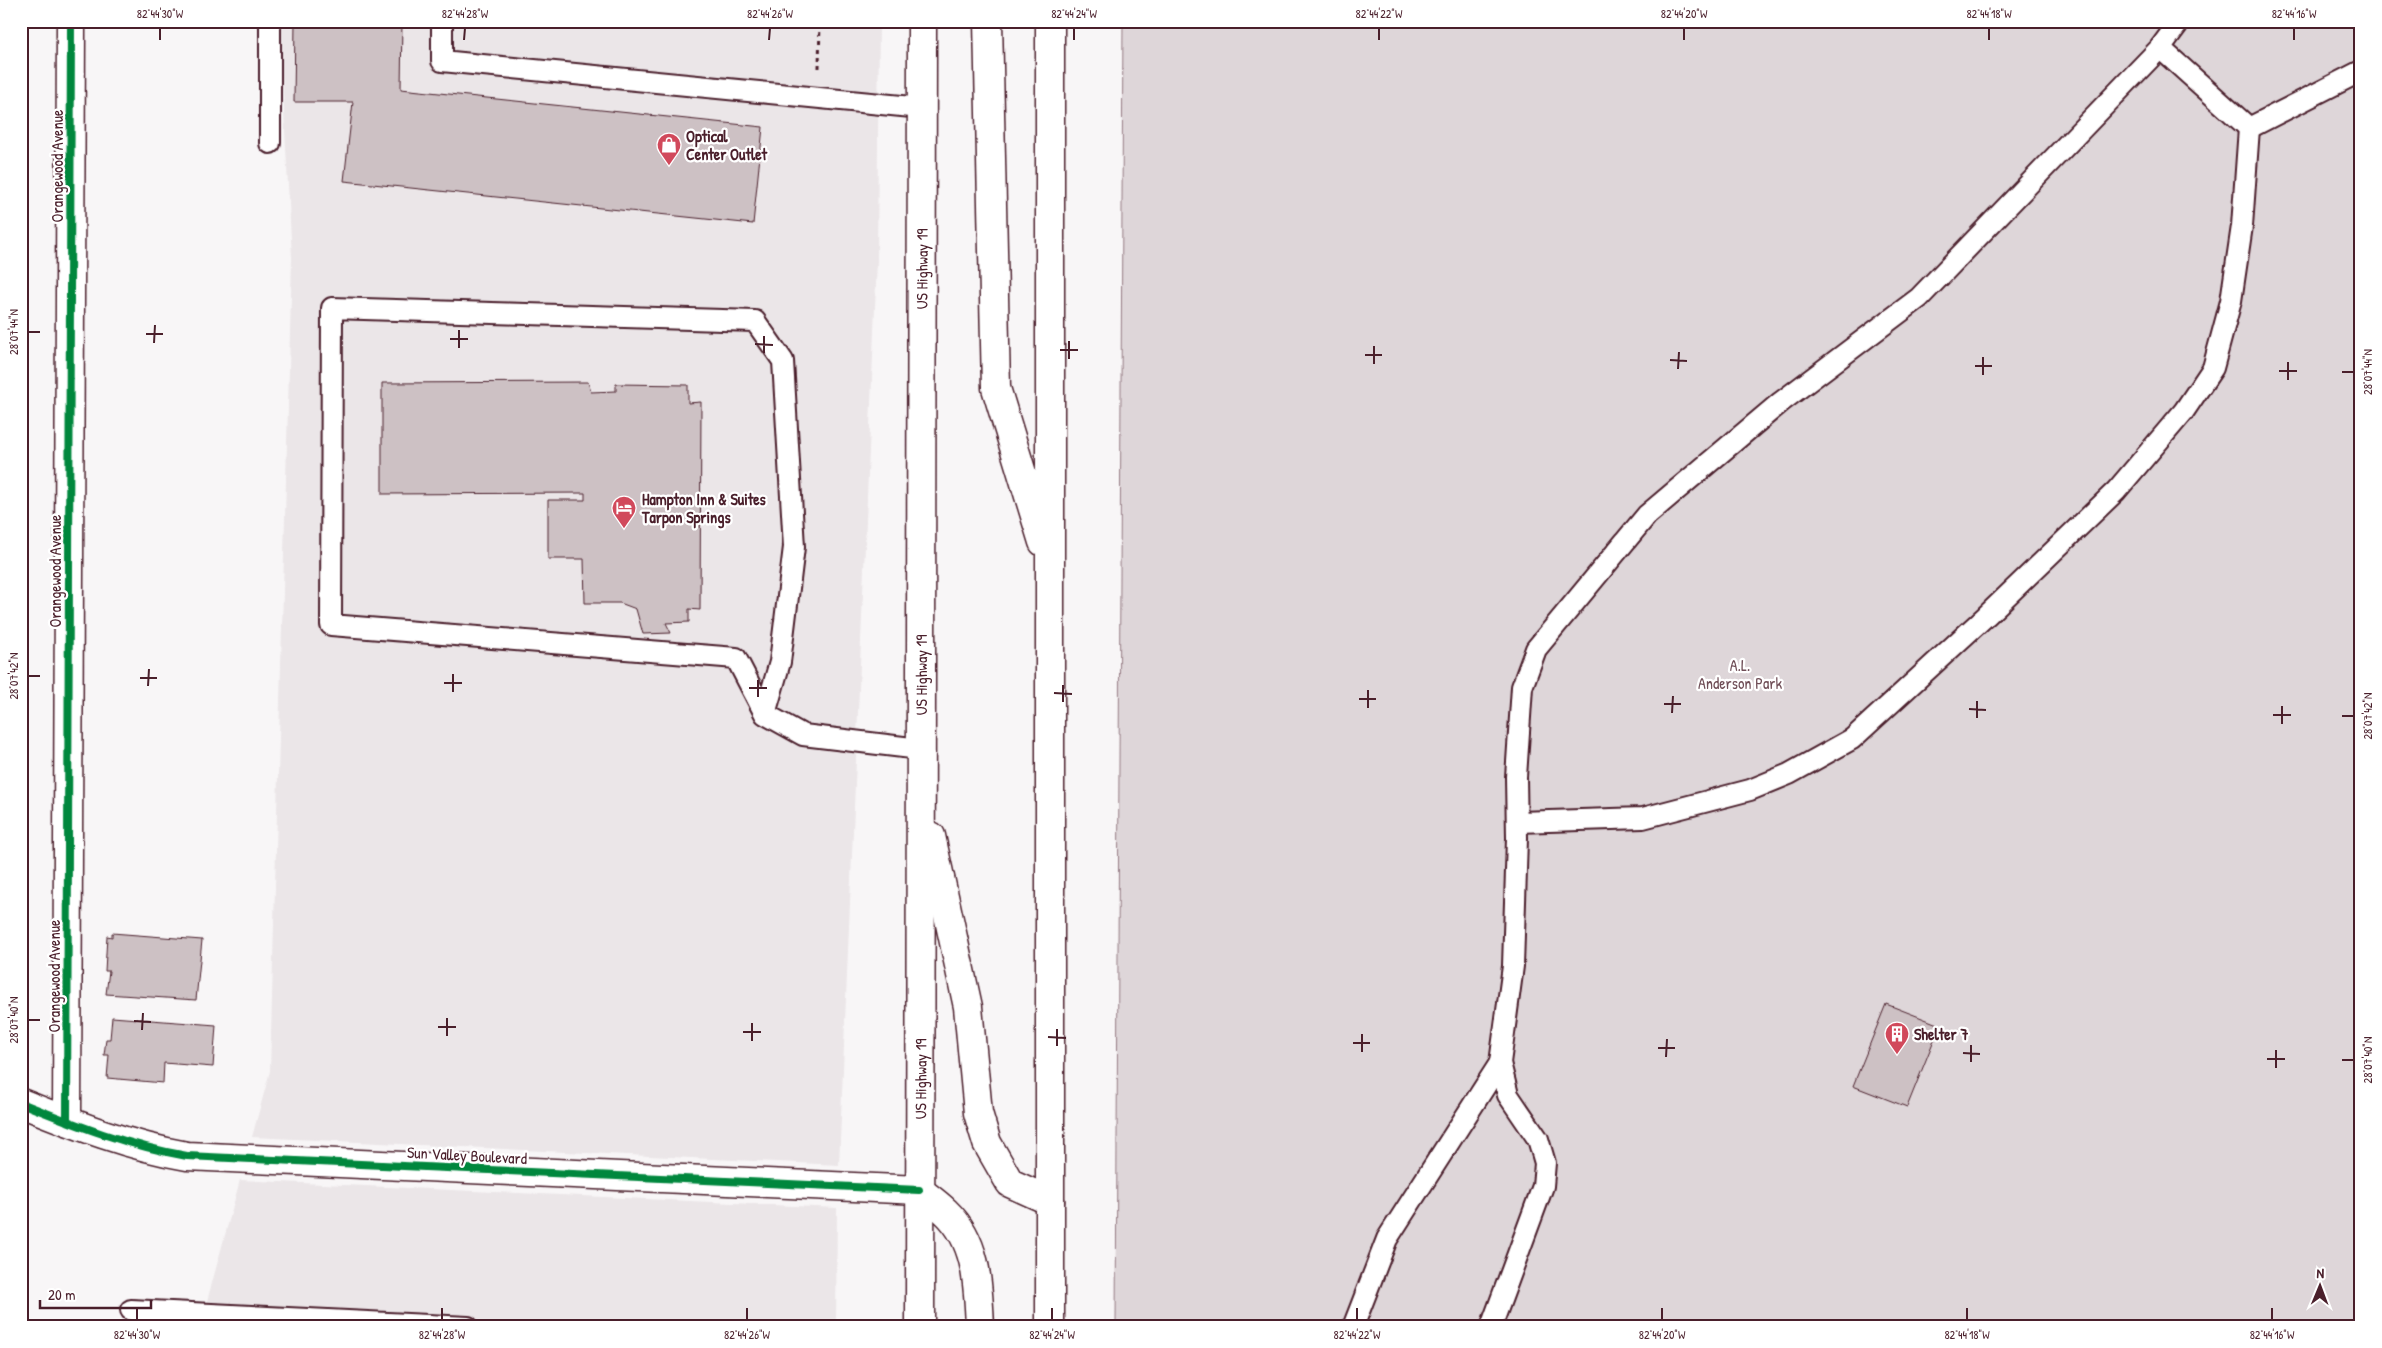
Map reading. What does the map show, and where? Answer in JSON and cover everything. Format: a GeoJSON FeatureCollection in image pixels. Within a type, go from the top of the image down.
{"type":"FeatureCollection","features":[{"type":"Feature","properties":{"kind":"main road","name":"Orangewood Avenue"},"geometry":{"type":"LineString","coordinates":[[67,1121],[71,21]]}},
{"type":"Feature","properties":{"kind":"main road","name":"US Highway 19"},"geometry":{"type":"LineString","coordinates":[[920,1327],[922,21]]}},
{"type":"Feature","properties":{"kind":"main road"},"geometry":{"type":"LineString","coordinates":[[988,21],[996,388],[1051,570]]}},
{"type":"Feature","properties":{"kind":"main road"},"geometry":{"type":"LineString","coordinates":[[1050,21],[1050,1327]]}},
{"type":"Feature","properties":{"kind":"main road"},"geometry":{"type":"LineString","coordinates":[[920,786],[968,1007],[978,1113],[987,1143],[1010,1183],[1050,1201]]}},
{"type":"Feature","properties":{"kind":"main road","name":"Sun Valley Boulevard"},"geometry":{"type":"LineString","coordinates":[[21,1103],[131,1144],[187,1156],[919,1190]]}},
{"type":"Feature","properties":{"kind":"main road"},"geometry":{"type":"LineString","coordinates":[[919,1190],[947,1212],[969,1244],[978,1277],[980,1327]]}},
{"type":"Feature","properties":{"kind":"lane"},"geometry":{"type":"LineString","coordinates":[[270,21],[270,143]]}},
{"type":"Feature","properties":{"kind":"lane"},"geometry":{"type":"LineString","coordinates":[[442,21],[442,61],[819,96],[922,108]]}},
{"type":"Feature","properties":{"kind":"lane"},"geometry":{"type":"LineString","coordinates":[[1491,1327],[1543,1186],[1545,1164],[1538,1139],[1508,1095],[1500,1063],[1512,966],[1517,822],[1516,777],[1522,687],[1536,650],[1647,515],[1782,402],[1919,298],[2160,48],[2180,21]]}},
{"type":"Feature","properties":{"kind":"lane"},"geometry":{"type":"LineString","coordinates":[[2160,48],[2249,128]]}},
{"type":"Feature","properties":{"kind":"lane"},"geometry":{"type":"LineString","coordinates":[[2249,128],[2361,71]]}},
{"type":"Feature","properties":{"kind":"lane"},"geometry":{"type":"LineString","coordinates":[[1517,822],[1643,818],[1750,790],[1789,774],[1852,739],[1986,616],[2116,491],[2184,411],[2213,368],[2230,301],[2242,226],[2249,128]]}},
{"type":"Feature","properties":{"kind":"lane"},"geometry":{"type":"LineString","coordinates":[[765,714],[780,662],[794,547],[783,361],[755,321],[332,308],[331,625],[736,658],[765,714],[803,734],[920,749]]}},
{"type":"Feature","properties":{"kind":"lane"},"geometry":{"type":"LineString","coordinates":[[1352,1327],[1387,1239],[1500,1063]]}},
{"type":"Feature","properties":{"kind":"lane"},"geometry":{"type":"LineString","coordinates":[[131,1310],[468,1327]]}},
{"type":"Feature","properties":{"kind":"path"},"geometry":{"type":"LineString","coordinates":[[819,96],[820,21]]}},
{"type":"Feature","properties":{"kind":"shaded area"},"geometry":{"type":"Polygon","coordinates":[[[279,21],[879,21],[877,260],[839,1165],[252,1137],[270,1071],[292,258],[279,21]]]}},
{"type":"Feature","properties":{"kind":"shaded area"},"geometry":{"type":"Polygon","coordinates":[[[240,1180],[837,1208],[836,1327],[200,1327],[240,1180]]]}},
{"type":"Feature","properties":{"kind":"green space","name":"A.L. Anderson Park"},"geometry":{"type":"Polygon","coordinates":[[[1123,21],[2361,21],[2361,1327],[1116,1327],[1123,21]]]}},
{"type":"Feature","properties":{"kind":"building"},"geometry":{"type":"Polygon","coordinates":[[[295,21],[402,21],[401,89],[763,127],[753,224],[344,181],[353,102],[294,102],[295,21]]]}},
{"type":"Feature","properties":{"kind":"building","name":"Hampton Inn & Suites Tarpon Springs"},"geometry":{"type":"Polygon","coordinates":[[[588,382],[591,392],[616,391],[616,384],[688,385],[688,403],[701,402],[700,610],[689,609],[689,622],[666,623],[671,633],[643,634],[636,609],[620,603],[585,603],[584,559],[548,559],[548,500],[585,500],[585,493],[382,494],[382,383],[588,382]]]}},
{"type":"Feature","properties":{"kind":"building"},"geometry":{"type":"Polygon","coordinates":[[[112,933],[202,940],[196,1000],[106,994],[109,971],[105,971],[107,936],[112,937],[112,933]]]}},
{"type":"Feature","properties":{"kind":"building","name":"Shelter 7"},"geometry":{"type":"Polygon","coordinates":[[[1886,1004],[1940,1025],[1907,1107],[1853,1086],[1886,1004]]]}},
{"type":"Feature","properties":{"kind":"building"},"geometry":{"type":"Polygon","coordinates":[[[112,1017],[216,1025],[213,1067],[164,1063],[163,1083],[107,1078],[109,1055],[104,1055],[106,1039],[110,1039],[112,1017]]]}},
{"type":"Feature","properties":{"kind":"cycle path"},"geometry":{"type":"LineString","coordinates":[[67,1121],[71,21]]}},
{"type":"Feature","properties":{"kind":"cycle path"},"geometry":{"type":"LineString","coordinates":[[21,1103],[123,1141],[187,1156],[919,1190]]}},
{"type":"Feature","properties":{"kind":"place","name":"Optical Center Outlet"},"geometry":{"type":"Point","coordinates":[669,166]}},
{"type":"Feature","properties":{"kind":"place","name":"Hampton Inn & Suites Tarpon Springs"},"geometry":{"type":"Point","coordinates":[624,529]}},
{"type":"Feature","properties":{"kind":"place","name":"Shelter 7"},"geometry":{"type":"Point","coordinates":[1897,1055]}}]}
